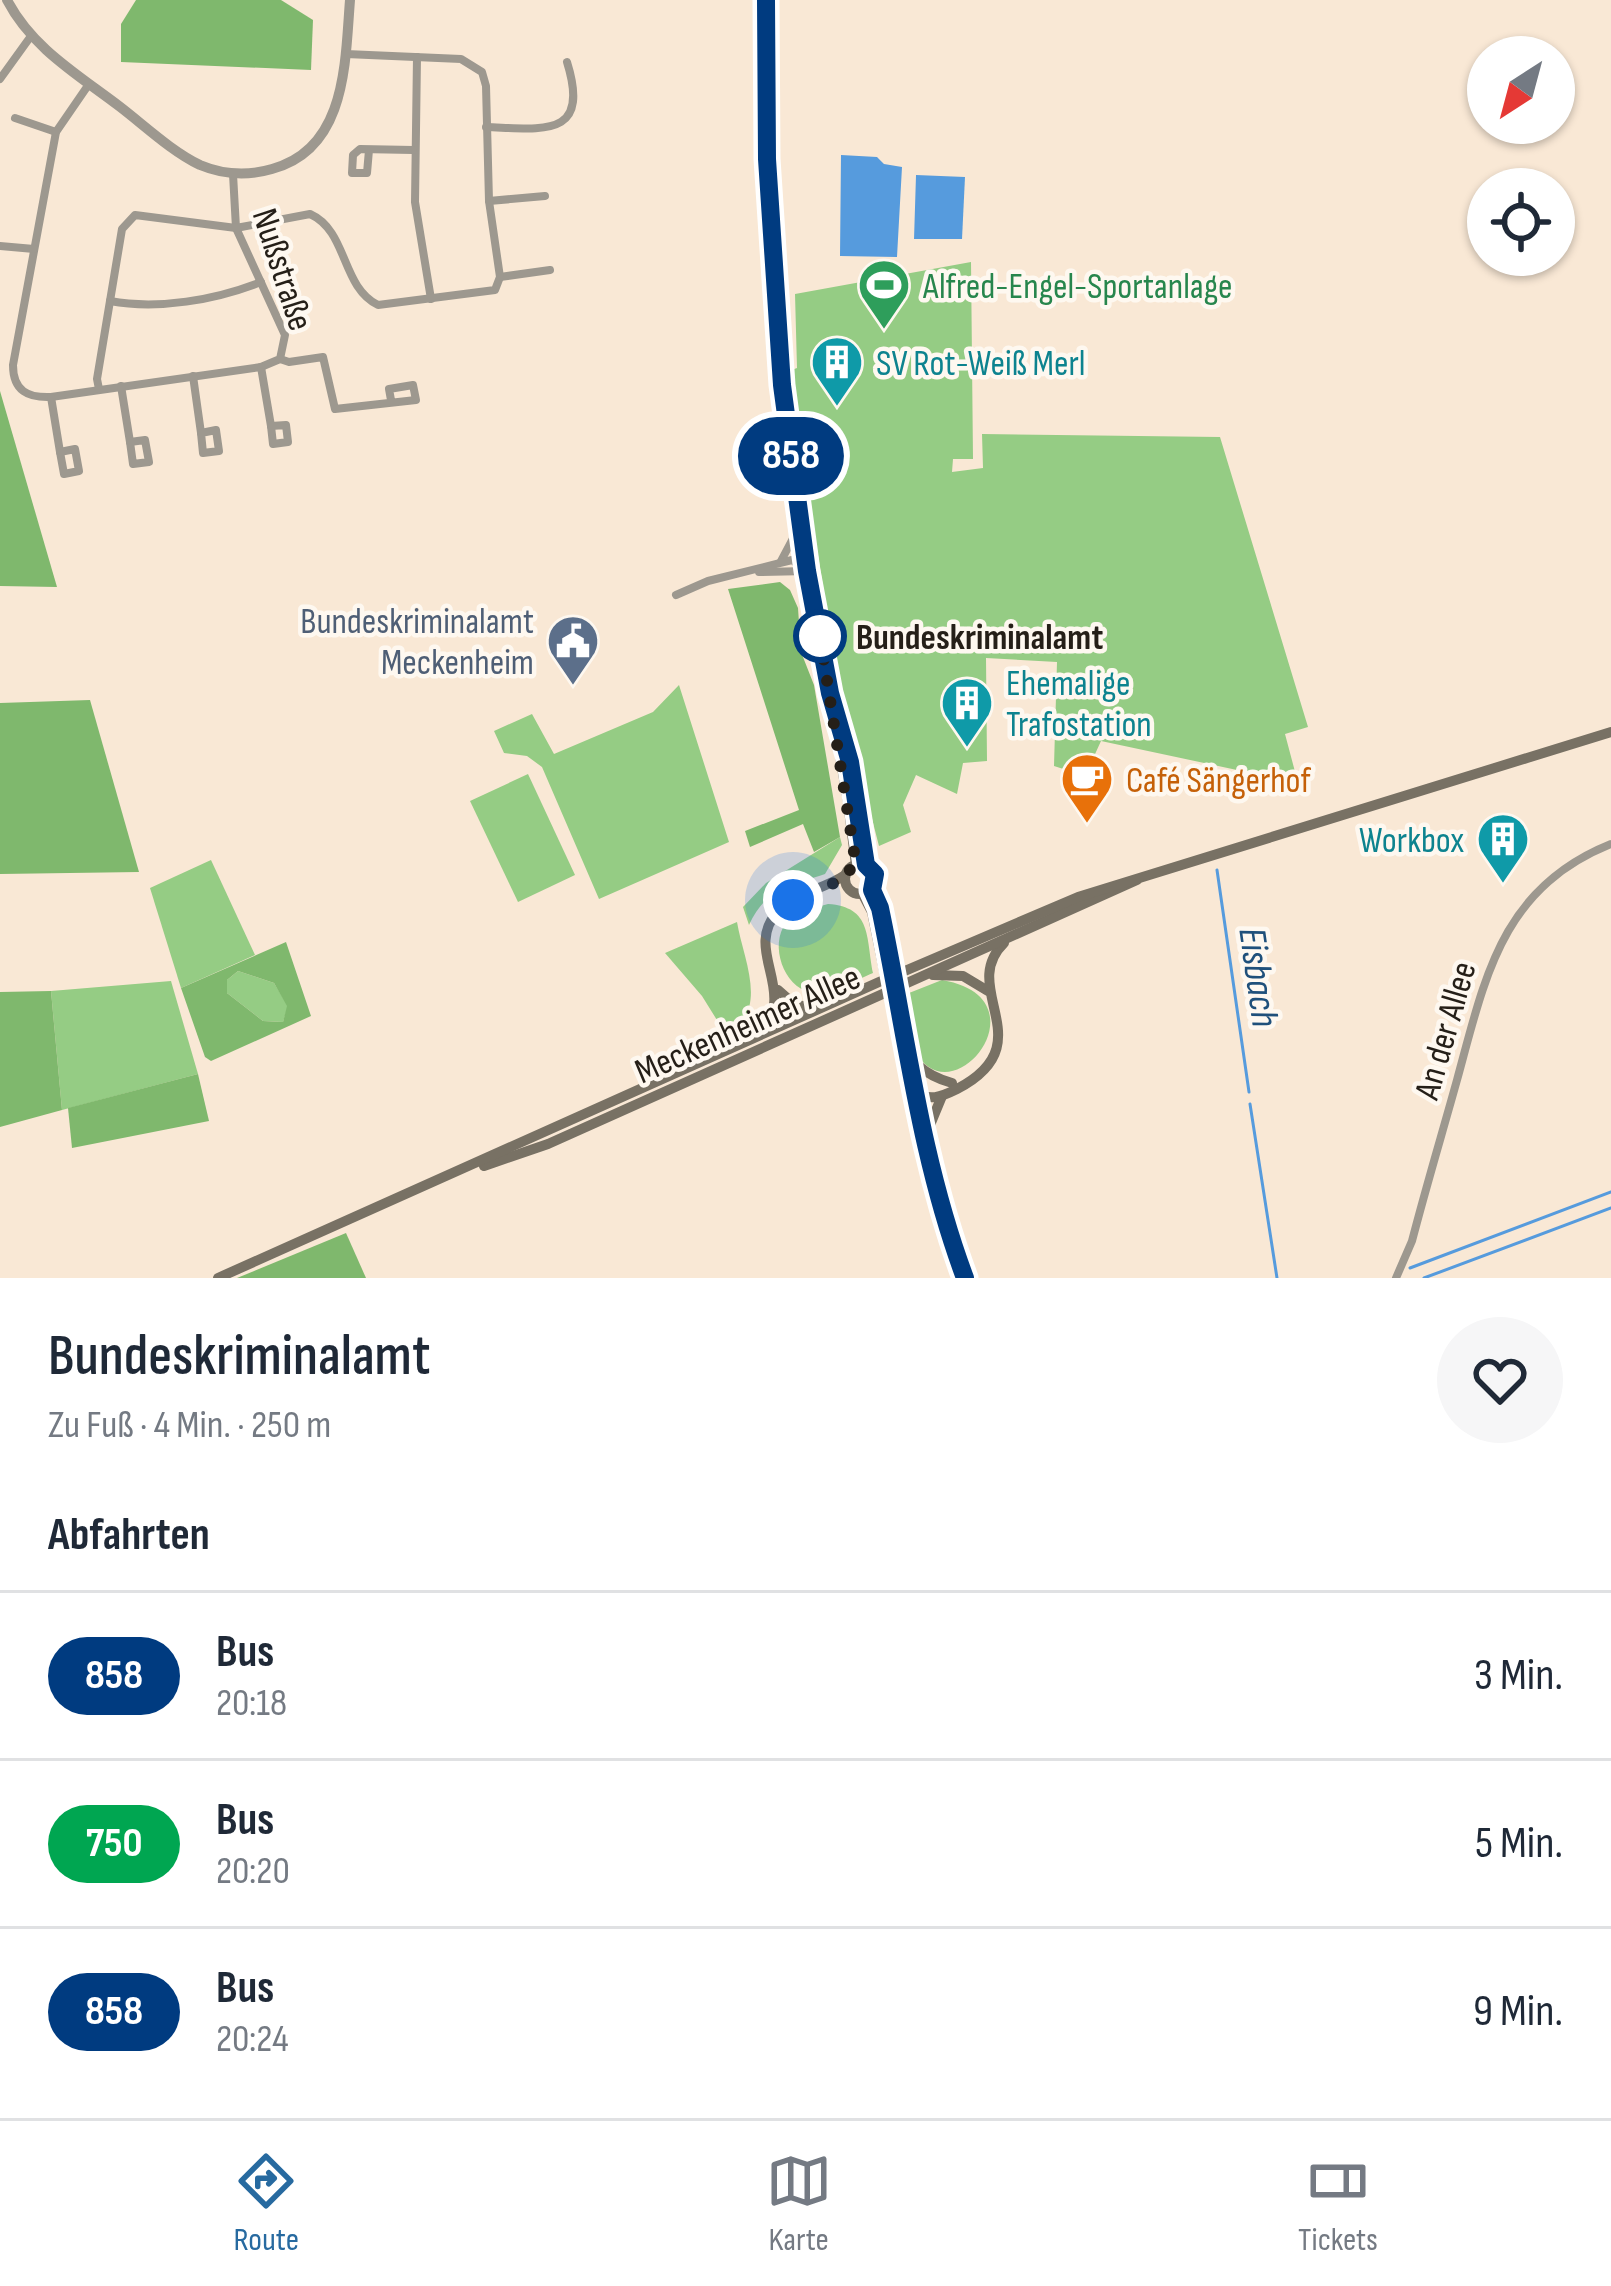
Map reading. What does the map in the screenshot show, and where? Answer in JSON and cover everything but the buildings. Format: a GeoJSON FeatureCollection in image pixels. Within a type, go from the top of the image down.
{"type":"FeatureCollection","features":[{"type":"Feature","properties":{"kind":"main road"},"geometry":{"type":"LineString","coordinates":[[766,0],[770,210],[782,385],[807,571],[830,693],[850,762],[861,865]]}},
{"type":"Feature","properties":{"kind":"main road","name":"Meckenheimer Allee"},"geometry":{"type":"LineString","coordinates":[[218,1278],[882,996],[905,980],[1078,897],[1611,732]]}},
{"type":"Feature","properties":{"kind":"main road"},"geometry":{"type":"LineString","coordinates":[[753,1039],[775,1010],[765,948],[768,928],[782,908],[861,865]]}},
{"type":"Feature","properties":{"kind":"main road"},"geometry":{"type":"LineString","coordinates":[[861,865],[875,874],[867,893],[897,1034],[965,1278]]}},
{"type":"Feature","properties":{"kind":"main road"},"geometry":{"type":"LineString","coordinates":[[845,875],[850,890]]}},
{"type":"Feature","properties":{"kind":"main road","name":"Meckenheimer Allee"},"geometry":{"type":"LineString","coordinates":[[507,1154],[879,982],[905,980],[1118,892],[1139,878]]}},
{"type":"Feature","properties":{"kind":"main road"},"geometry":{"type":"LineString","coordinates":[[812,894],[867,893]]}},
{"type":"Feature","properties":{"kind":"main road"},"geometry":{"type":"LineString","coordinates":[[914,1091],[925,1098],[942,1096],[978,1074],[993,1056],[999,1016],[991,994],[989,963],[1012,935]]}},
{"type":"Feature","properties":{"kind":"main road"},"geometry":{"type":"LineString","coordinates":[[905,980],[951,974],[975,981],[991,994]]}},
{"type":"Feature","properties":{"kind":"main road"},"geometry":{"type":"LineString","coordinates":[[774,982],[795,1005],[822,1008]]}},
{"type":"Feature","properties":{"kind":"main road"},"geometry":{"type":"LineString","coordinates":[[905,1052],[925,1073],[952,1083]]}},
{"type":"Feature","properties":{"kind":"main road"},"geometry":{"type":"LineString","coordinates":[[914,1091],[978,1074]]}},
{"type":"Feature","properties":{"kind":"main road"},"geometry":{"type":"LineString","coordinates":[[924,1139],[942,1096]]}},
{"type":"Feature","properties":{"kind":"street"},"geometry":{"type":"LineString","coordinates":[[7,0],[31,36],[89,84],[189,158],[233,174],[283,166],[319,139],[340,94],[350,0]]}},
{"type":"Feature","properties":{"kind":"street"},"geometry":{"type":"LineString","coordinates":[[0,79],[31,36]]}},
{"type":"Feature","properties":{"kind":"street"},"geometry":{"type":"LineString","coordinates":[[99,389],[122,229],[130,217],[142,214],[236,228],[310,214],[327,223],[362,294],[373,303],[388,306],[495,290],[500,278],[489,201],[485,79],[477,66],[461,59],[345,53]]}},
{"type":"Feature","properties":{"kind":"street"},"geometry":{"type":"LineString","coordinates":[[417,57],[416,202],[431,299]]}},
{"type":"Feature","properties":{"kind":"street"},"geometry":{"type":"LineString","coordinates":[[486,127],[551,128],[567,121],[574,84],[567,62]]}},
{"type":"Feature","properties":{"kind":"street"},"geometry":{"type":"LineString","coordinates":[[61,452],[51,397],[23,393],[13,376],[56,132],[89,84]]}},
{"type":"Feature","properties":{"kind":"street"},"geometry":{"type":"LineString","coordinates":[[15,118],[56,132]]}},
{"type":"Feature","properties":{"kind":"street"},"geometry":{"type":"LineString","coordinates":[[368,149],[413,150]]}},
{"type":"Feature","properties":{"kind":"street","name":"Nußstraße"},"geometry":{"type":"LineString","coordinates":[[51,397],[261,367],[280,359],[285,335],[236,228],[233,174]]}},
{"type":"Feature","properties":{"kind":"street"},"geometry":{"type":"LineString","coordinates":[[489,201],[545,196]]}},
{"type":"Feature","properties":{"kind":"street"},"geometry":{"type":"LineString","coordinates":[[0,246],[34,249]]}},
{"type":"Feature","properties":{"kind":"street"},"geometry":{"type":"LineString","coordinates":[[500,278],[550,270]]}},
{"type":"Feature","properties":{"kind":"street"},"geometry":{"type":"LineString","coordinates":[[109,301],[144,307],[235,292],[261,282]]}},
{"type":"Feature","properties":{"kind":"street"},"geometry":{"type":"LineString","coordinates":[[280,359],[323,357],[335,409],[391,400]]}},
{"type":"Feature","properties":{"kind":"street","name":"Nußstraße"},"geometry":{"type":"LineString","coordinates":[[261,367],[271,427]]}},
{"type":"Feature","properties":{"kind":"street"},"geometry":{"type":"LineString","coordinates":[[193,376],[201,433]]}},
{"type":"Feature","properties":{"kind":"street"},"geometry":{"type":"LineString","coordinates":[[122,386],[130,442]]}},
{"type":"Feature","properties":{"kind":"street"},"geometry":{"type":"LineString","coordinates":[[780,563],[800,525]]}},
{"type":"Feature","properties":{"kind":"street"},"geometry":{"type":"LineString","coordinates":[[758,572],[796,560],[807,571]]}},
{"type":"Feature","properties":{"kind":"street"},"geometry":{"type":"LineString","coordinates":[[676,595],[715,579],[807,571]]}},
{"type":"Feature","properties":{"kind":"street","name":"An der Allee"},"geometry":{"type":"LineString","coordinates":[[1396,1278],[1412,1241],[1497,946],[1532,896],[1583,856],[1611,844]]}},
{"type":"Feature","properties":{"kind":"green space"},"geometry":{"type":"Polygon","coordinates":[[[136,0],[281,0],[313,20],[311,70],[121,62],[121,24],[136,0]]]}},
{"type":"Feature","properties":{"kind":"green space"},"geometry":{"type":"Polygon","coordinates":[[[971,262],[973,459],[953,459],[952,472],[983,468],[982,434],[1220,437],[1308,727],[1285,734],[1298,783],[1101,741],[1085,776],[1054,766],[1057,662],[986,658],[987,761],[963,763],[957,794],[916,775],[903,805],[911,832],[879,846],[840,694],[808,492],[795,452],[789,371],[797,368],[795,294],[971,262]]]}},
{"type":"Feature","properties":{"kind":"green space"},"geometry":{"type":"Polygon","coordinates":[[[0,391],[57,587],[0,586],[0,391]]]}},
{"type":"Feature","properties":{"kind":"green space"},"geometry":{"type":"Polygon","coordinates":[[[780,582],[790,590],[798,608],[801,652],[814,685],[840,837],[814,852],[803,824],[750,847],[745,831],[799,810],[728,589],[780,582]]]}},
{"type":"Feature","properties":{"kind":"green space"},"geometry":{"type":"Polygon","coordinates":[[[679,685],[729,842],[599,899],[542,767],[527,756],[504,753],[494,731],[532,714],[554,754],[653,712],[679,685]]]}},
{"type":"Feature","properties":{"kind":"green space"},"geometry":{"type":"Polygon","coordinates":[[[90,700],[139,872],[0,874],[0,703],[90,700]]]}},
{"type":"Feature","properties":{"kind":"green space"},"geometry":{"type":"Polygon","coordinates":[[[528,774],[575,875],[518,902],[470,801],[528,774]]]}},
{"type":"Feature","properties":{"kind":"green space"},"geometry":{"type":"Polygon","coordinates":[[[840,837],[842,845],[825,874],[771,896],[749,925],[743,907],[766,883],[840,837]]]}},
{"type":"Feature","properties":{"kind":"green space"},"geometry":{"type":"Polygon","coordinates":[[[211,860],[255,955],[181,988],[150,888],[211,860]]]}},
{"type":"Feature","properties":{"kind":"green space"},"geometry":{"type":"Polygon","coordinates":[[[828,904],[842,906],[860,918],[873,973],[834,990],[810,992],[786,974],[779,953],[781,932],[790,919],[828,904]]]}},
{"type":"Feature","properties":{"kind":"green space"},"geometry":{"type":"Polygon","coordinates":[[[737,922],[751,999],[739,1024],[725,1033],[702,996],[665,953],[737,922]]]}},
{"type":"Feature","properties":{"kind":"green space"},"geometry":{"type":"Polygon","coordinates":[[[286,942],[311,1016],[211,1061],[205,1057],[181,988],[286,942]],[[238,971],[227,980],[227,993],[263,1021],[283,1022],[287,1006],[274,983],[238,971]]]}},
{"type":"Feature","properties":{"kind":"green space"},"geometry":{"type":"Polygon","coordinates":[[[238,971],[274,983],[288,1006],[283,1022],[263,1021],[227,993],[227,980],[238,971]]]}},
{"type":"Feature","properties":{"kind":"green space"},"geometry":{"type":"Polygon","coordinates":[[[942,980],[973,991],[988,1008],[990,1029],[968,1064],[950,1072],[931,1068],[915,1051],[904,995],[942,980]]]}},
{"type":"Feature","properties":{"kind":"green space"},"geometry":{"type":"Polygon","coordinates":[[[171,981],[198,1074],[62,1110],[51,991],[171,981]]]}},
{"type":"Feature","properties":{"kind":"green space"},"geometry":{"type":"Polygon","coordinates":[[[51,991],[62,1110],[0,1127],[0,992],[51,991]]]}},
{"type":"Feature","properties":{"kind":"green space"},"geometry":{"type":"Polygon","coordinates":[[[198,1074],[209,1121],[72,1148],[68,1108],[198,1074]]]}},
{"type":"Feature","properties":{"kind":"green space"},"geometry":{"type":"Polygon","coordinates":[[[346,1233],[366,1278],[237,1278],[346,1233]]]}},
{"type":"Feature","properties":{"kind":"water"},"geometry":{"type":"Polygon","coordinates":[[[841,155],[877,157],[884,164],[902,167],[897,257],[840,256],[841,155]]]}},
{"type":"Feature","properties":{"kind":"water"},"geometry":{"type":"Polygon","coordinates":[[[916,175],[965,177],[962,239],[914,239],[916,175]]]}},
{"type":"Feature","properties":{"kind":"waterway","name":"Eisbach"},"geometry":{"type":"LineString","coordinates":[[1217,870],[1249,1092]]}},
{"type":"Feature","properties":{"kind":"waterway","name":"Eisbach"},"geometry":{"type":"LineString","coordinates":[[1250,1104],[1277,1278]]}},
{"type":"Feature","properties":{"kind":"waterway"},"geometry":{"type":"LineString","coordinates":[[1410,1268],[1611,1192]]}},
{"type":"Feature","properties":{"kind":"waterway","name":"Eisbach"},"geometry":{"type":"LineString","coordinates":[[1424,1278],[1611,1208]]}},
{"type":"Feature","properties":{"kind":"bus line","name":"858"},"geometry":{"type":"LineString","coordinates":[[766,0],[767,159],[782,385],[807,571],[830,693],[850,762],[866,865],[875,874],[872,890],[906,1031],[905,1052],[924,1139],[965,1278]]}},
{"type":"Feature","properties":{"kind":"place","name":"Alfred-Engel-Sportanlage"},"geometry":{"type":"Point","coordinates":[884,331]}},
{"type":"Feature","properties":{"kind":"place","name":"SV Rot-Weiß Merl"},"geometry":{"type":"Point","coordinates":[837,408]}},
{"type":"Feature","properties":{"kind":"place","name":"Bundeskriminalamt"},"geometry":{"type":"Point","coordinates":[820,636]}},
{"type":"Feature","properties":{"kind":"place","name":"Bundeskriminalamt Meckenheim"},"geometry":{"type":"Point","coordinates":[573,687]}},
{"type":"Feature","properties":{"kind":"place","name":"Ehemalige Trafostation"},"geometry":{"type":"Point","coordinates":[967,749]}},
{"type":"Feature","properties":{"kind":"place","name":"Café Sängerhof"},"geometry":{"type":"Point","coordinates":[1087,825]}},
{"type":"Feature","properties":{"kind":"place","name":"Workbox"},"geometry":{"type":"Point","coordinates":[1503,885]}},
{"type":"Feature","properties":{"kind":"route"},"geometry":{"type":"LineString","coordinates":[[793,900],[834,883],[856,865],[820,636]]}}]}
